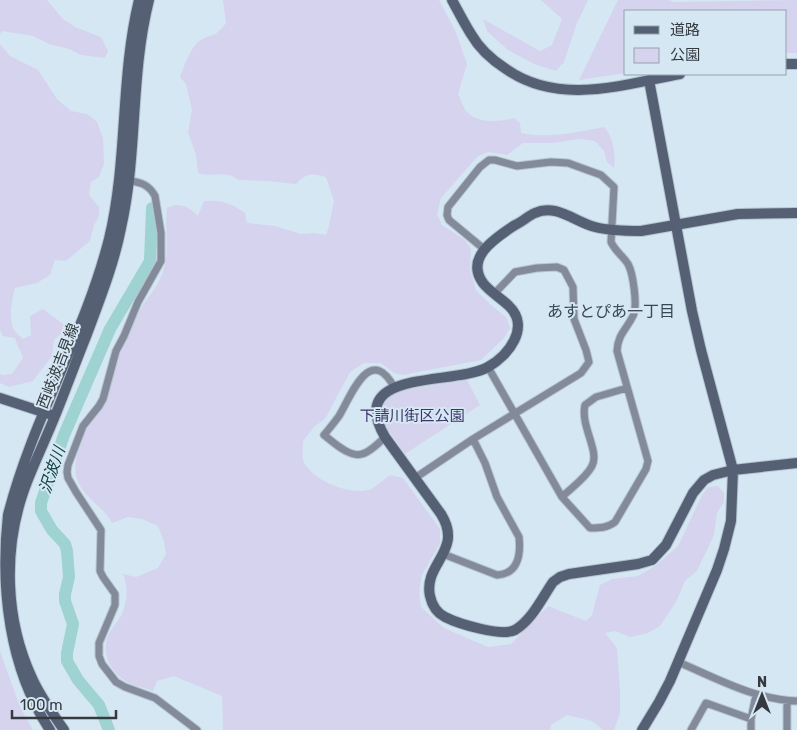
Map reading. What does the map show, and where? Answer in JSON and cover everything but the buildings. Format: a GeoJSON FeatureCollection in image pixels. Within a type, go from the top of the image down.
{"type":"FeatureCollection","features":[{"type":"Feature","properties":{"kind":"street","name":"西岐波吉見線"},"geometry":{"type":"LineString","coordinates":[[50,730],[37,711],[23,682],[9,639],[2,599],[3,540],[7,516],[18,482],[100,274],[110,236],[115,206],[130,58],[139,0]]}},
{"type":"Feature","properties":{"kind":"street","name":"西岐波吉見線"},"geometry":{"type":"LineString","coordinates":[[64,730],[32,677],[20,646],[13,618],[10,592],[10,551],[24,491],[96,308],[122,228],[130,181],[137,72],[149,0]]}},
{"type":"Feature","properties":{"kind":"street"},"geometry":{"type":"LineString","coordinates":[[452,0],[481,48],[511,73],[533,84],[575,91],[596,90],[675,75]]}},
{"type":"Feature","properties":{"kind":"street"},"geometry":{"type":"LineString","coordinates":[[642,730],[660,702],[717,570],[731,521],[733,470],[700,350],[649,80]]}},
{"type":"Feature","properties":{"kind":"street"},"geometry":{"type":"LineString","coordinates":[[484,249],[453,224],[447,215],[448,207],[484,162],[495,160],[517,166],[552,162],[568,163],[601,175],[610,181],[614,187],[611,242],[630,267],[636,302],[633,315],[620,335],[618,351],[648,461],[646,469],[620,515],[610,526],[590,528],[562,496],[488,367]]}},
{"type":"Feature","properties":{"kind":"street"},"geometry":{"type":"LineString","coordinates":[[130,181],[142,182],[155,196],[161,233],[161,261],[138,302],[116,351],[103,399],[83,426],[68,465],[68,478],[101,530],[100,570],[115,594],[115,605],[99,644],[99,656],[102,664],[116,682],[155,698],[197,730]]}},
{"type":"Feature","properties":{"kind":"street"},"geometry":{"type":"LineString","coordinates":[[797,213],[738,214],[641,231],[611,230],[595,227],[553,210],[535,213],[504,233],[484,249],[479,264],[479,273],[483,282],[511,307],[515,314],[518,332],[511,347],[488,367],[467,375],[394,387],[386,392],[377,406],[378,426],[385,438],[416,478],[448,526],[447,544],[430,584],[430,595],[433,604],[446,617],[503,634],[514,630],[525,622],[553,582],[560,577],[652,560],[666,545],[693,493],[704,480],[713,475],[733,470],[797,463]]}},
{"type":"Feature","properties":{"kind":"street"},"geometry":{"type":"LineString","coordinates":[[416,478],[473,439],[581,372],[589,362],[574,319],[573,286],[564,270],[557,267],[515,272],[495,293]]}},
{"type":"Feature","properties":{"kind":"street"},"geometry":{"type":"LineString","coordinates":[[385,438],[368,451],[357,454],[342,450],[324,435],[337,418],[360,378],[366,372],[380,370],[386,374],[394,387]]}},
{"type":"Feature","properties":{"kind":"street"},"geometry":{"type":"LineString","coordinates":[[562,496],[587,474],[594,460],[594,452],[584,420],[585,405],[596,397],[628,388]]}},
{"type":"Feature","properties":{"kind":"street"},"geometry":{"type":"LineString","coordinates":[[0,398],[55,416]]}},
{"type":"Feature","properties":{"kind":"street"},"geometry":{"type":"LineString","coordinates":[[443,554],[498,575],[507,574],[512,571],[518,556],[520,537],[497,497],[485,463],[473,439]]}},
{"type":"Feature","properties":{"kind":"street"},"geometry":{"type":"LineString","coordinates":[[678,662],[756,694],[787,701],[797,701]]}},
{"type":"Feature","properties":{"kind":"street"},"geometry":{"type":"LineString","coordinates":[[751,730],[751,719],[756,694]]}},
{"type":"Feature","properties":{"kind":"street"},"geometry":{"type":"LineString","coordinates":[[787,701],[787,730]]}},
{"type":"Feature","properties":{"kind":"street"},"geometry":{"type":"LineString","coordinates":[[691,730],[706,703],[751,719]]}},
{"type":"Feature","properties":{"kind":"green space"},"geometry":{"type":"Polygon","coordinates":[[[0,0],[47,0],[63,19],[75,27],[101,37],[108,51],[105,58],[81,55],[69,49],[49,44],[33,36],[2,31],[0,34],[0,0]]]}},
{"type":"Feature","properties":{"kind":"green space"},"geometry":{"type":"Polygon","coordinates":[[[223,0],[439,0],[455,30],[467,64],[458,94],[466,110],[472,116],[477,119],[490,121],[514,118],[520,123],[521,133],[531,135],[562,134],[604,127],[610,135],[615,157],[614,168],[607,162],[604,151],[595,141],[579,139],[553,143],[523,143],[507,155],[488,152],[478,156],[441,198],[437,214],[442,225],[465,240],[471,249],[470,270],[476,290],[507,318],[510,328],[504,338],[481,360],[403,375],[394,373],[381,363],[364,363],[350,372],[325,419],[315,426],[303,441],[303,460],[314,474],[323,480],[332,485],[353,491],[371,489],[390,475],[403,478],[440,529],[440,543],[422,575],[419,593],[421,607],[444,628],[488,647],[511,644],[548,606],[586,621],[592,615],[600,585],[612,579],[638,576],[655,566],[678,546],[702,495],[708,487],[718,486],[724,493],[724,502],[717,513],[714,535],[697,571],[685,581],[676,602],[660,626],[648,633],[630,637],[615,631],[605,633],[617,648],[620,713],[614,730],[603,730],[592,721],[567,715],[551,725],[550,730],[223,730],[222,696],[174,676],[157,681],[153,691],[125,680],[119,676],[110,664],[107,658],[106,643],[109,633],[121,616],[125,606],[127,590],[123,574],[136,577],[158,568],[166,554],[164,541],[158,526],[142,519],[128,517],[112,523],[83,490],[75,471],[80,442],[87,424],[106,401],[109,382],[128,335],[141,308],[156,287],[164,270],[167,252],[167,208],[175,205],[184,206],[198,216],[204,201],[216,201],[235,207],[245,213],[247,223],[275,226],[301,234],[314,233],[326,235],[334,201],[326,177],[306,176],[296,184],[238,180],[224,174],[208,175],[198,173],[196,155],[188,132],[192,110],[186,84],[180,77],[194,46],[201,40],[217,33],[226,23],[223,0]]]}},
{"type":"Feature","properties":{"kind":"green space"},"geometry":{"type":"Polygon","coordinates":[[[541,0],[588,0],[577,23],[564,62],[556,71],[534,64],[508,50],[487,31],[483,19],[540,51],[552,45],[562,19],[541,0]]]}},
{"type":"Feature","properties":{"kind":"green space"},"geometry":{"type":"Polygon","coordinates":[[[618,0],[668,0],[674,2],[797,0],[797,53],[787,53],[787,10],[624,10],[624,73],[579,80],[618,0]]]}},
{"type":"Feature","properties":{"kind":"green space"},"geometry":{"type":"Polygon","coordinates":[[[0,44],[10,56],[38,70],[57,99],[71,111],[87,114],[97,122],[103,138],[104,164],[99,177],[91,182],[89,195],[99,207],[99,216],[94,225],[90,241],[66,261],[55,260],[50,275],[37,283],[15,288],[11,320],[14,330],[23,339],[31,335],[30,316],[43,309],[63,324],[62,333],[54,340],[52,356],[33,381],[9,387],[0,383],[0,374],[12,374],[23,358],[15,338],[3,336],[0,330],[0,44]]]}},
{"type":"Feature","properties":{"kind":"green space","name":"下請川街区公園"},"geometry":{"type":"Polygon","coordinates":[[[467,380],[480,405],[405,454],[384,424],[382,416],[384,404],[389,397],[401,390],[467,380]]]}},
{"type":"Feature","properties":{"kind":"green space"},"geometry":{"type":"Polygon","coordinates":[[[0,651],[20,707],[33,730],[0,730],[0,651]]]}},
{"type":"Feature","properties":{"kind":"waterway","name":"沢波川"},"geometry":{"type":"LineString","coordinates":[[109,730],[99,705],[78,680],[67,661],[73,624],[65,601],[69,577],[67,551],[65,544],[52,530],[41,511],[41,503],[64,435],[110,329],[150,261],[152,208]]}},
{"type":"Feature","properties":{"kind":"district","name":"あすとぴあ一丁目"},"geometry":{"type":"Point","coordinates":[611,311]}}]}
